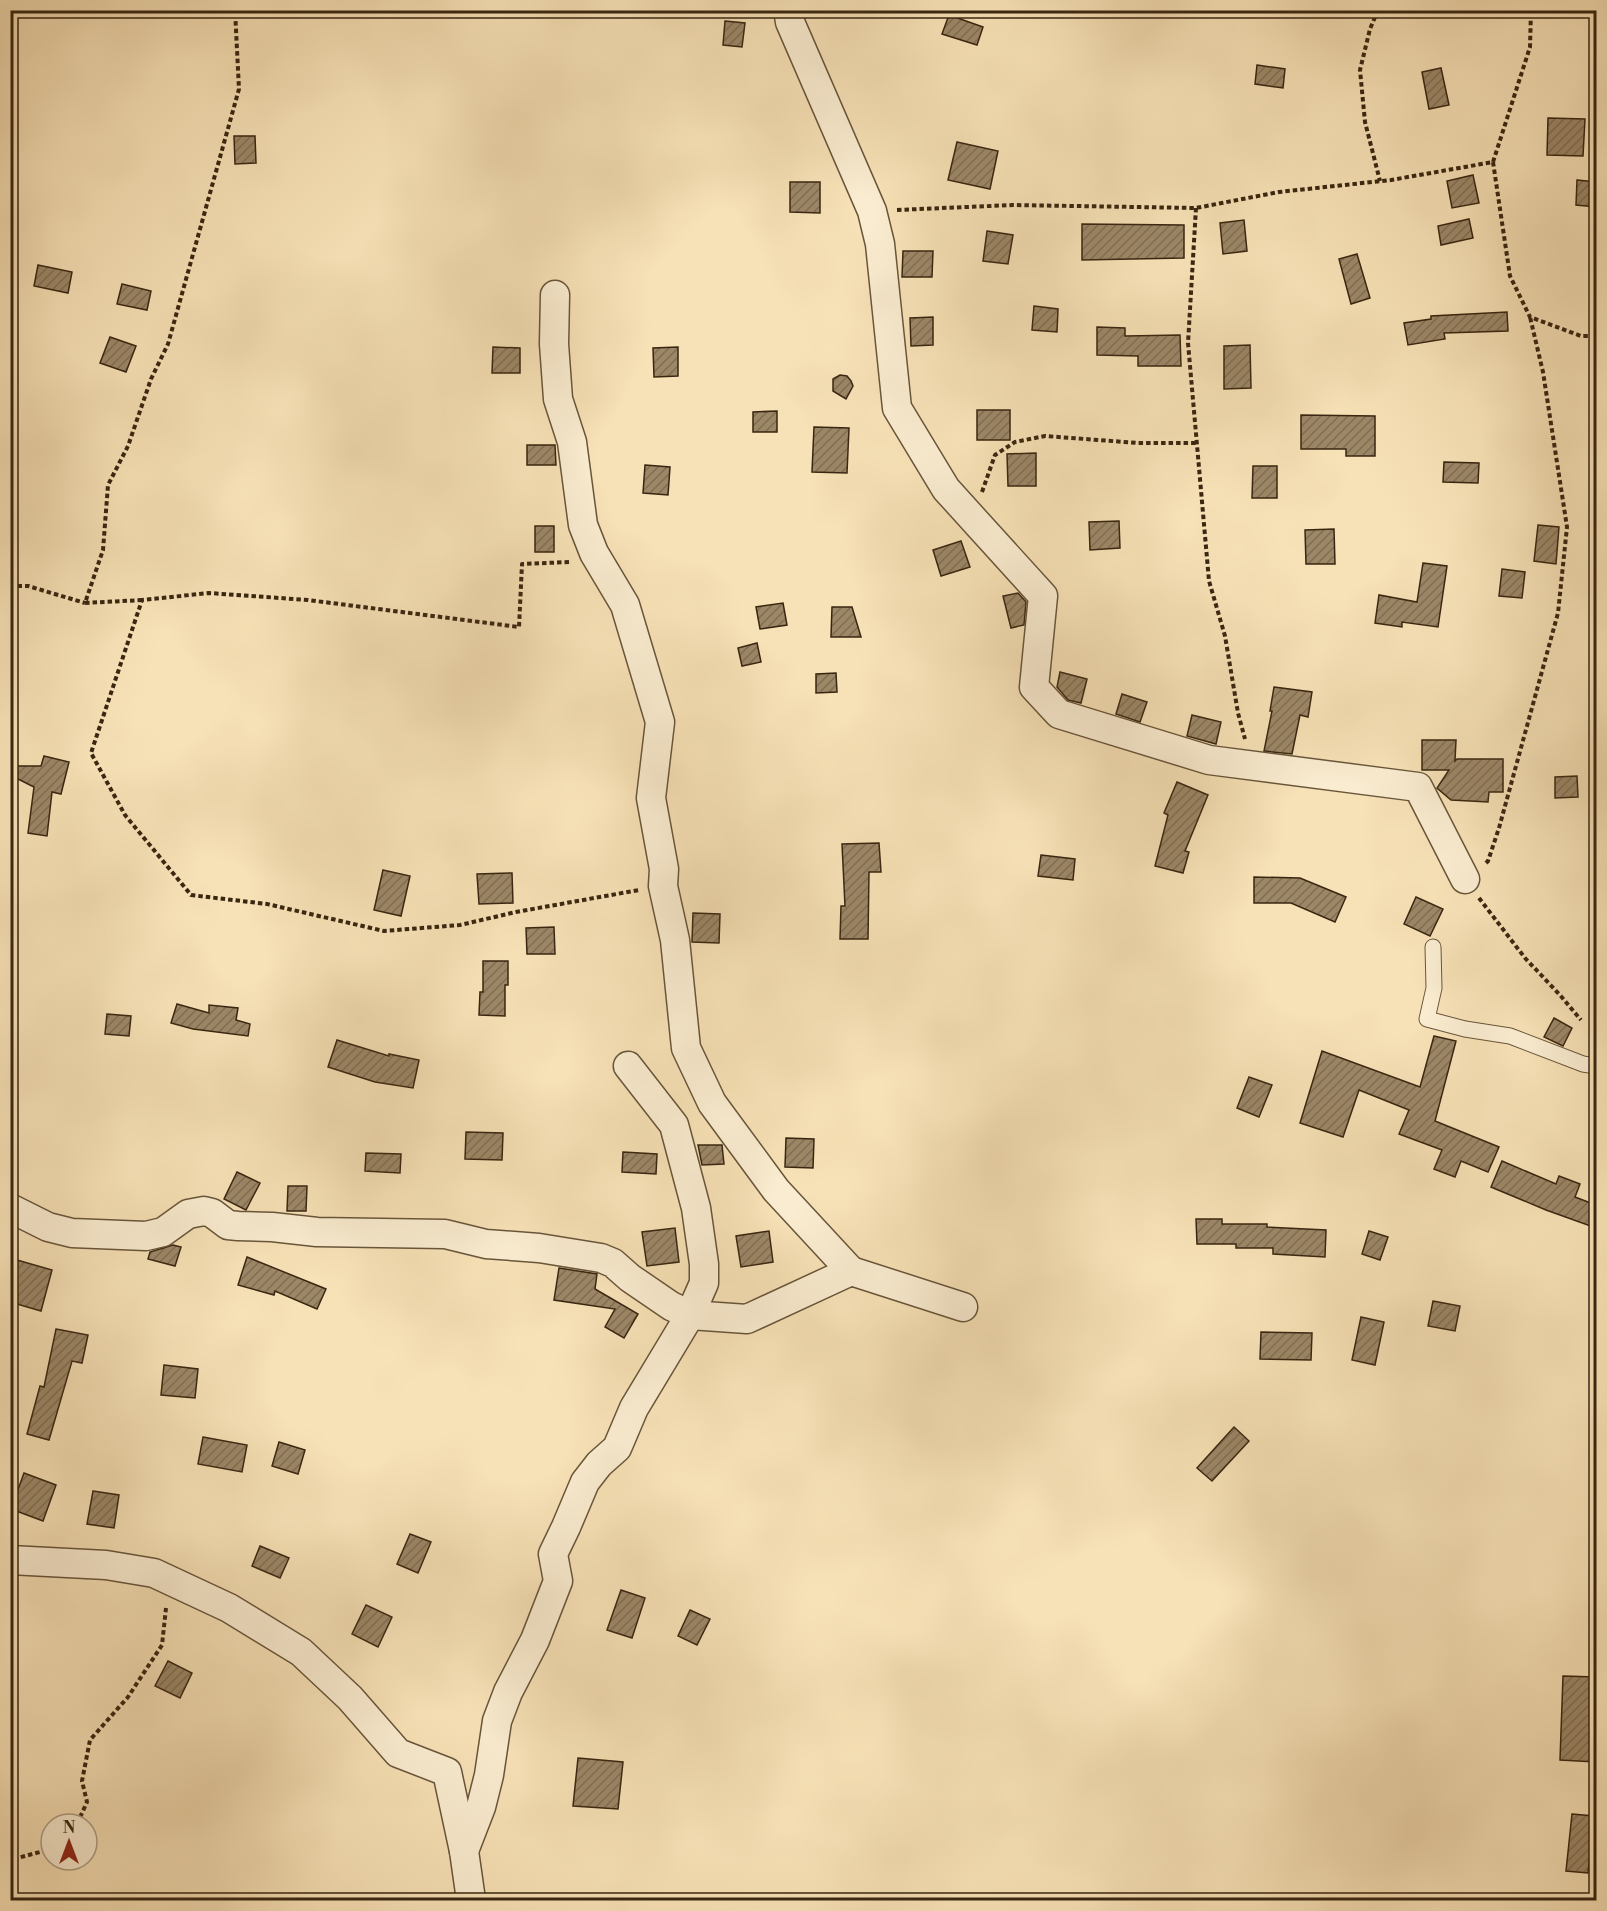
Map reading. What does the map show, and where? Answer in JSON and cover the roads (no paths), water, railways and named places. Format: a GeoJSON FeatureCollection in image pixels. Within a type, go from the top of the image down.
{"type":"FeatureCollection","features":[{"type":"Feature","properties":{"kind":"street"},"geometry":{"type":"LineString","coordinates":[[788,10],[790,22],[872,211],[880,244],[897,408],[946,489],[1043,596],[1034,687],[1059,714],[1209,760],[1418,787],[1465,879]]}},
{"type":"Feature","properties":{"kind":"street"},"geometry":{"type":"LineString","coordinates":[[555,295],[554,344],[558,399],[572,442],[583,525],[601,565],[625,605],[660,722],[651,798],[664,869],[663,886],[675,940],[686,1048],[712,1103],[776,1190],[851,1271],[963,1307]]}},
{"type":"Feature","properties":{"kind":"street"},"geometry":{"type":"LineString","coordinates":[[464,1851],[481,1807],[489,1775],[497,1721],[508,1692],[536,1640],[558,1581],[553,1554],[585,1482],[599,1464],[617,1448],[634,1408],[690,1315],[704,1283],[704,1264],[696,1208],[674,1125],[628,1066]]}},
{"type":"Feature","properties":{"kind":"street"},"geometry":{"type":"LineString","coordinates":[[10,1208],[48,1227],[72,1233],[146,1236],[163,1232],[188,1214],[204,1212],[212,1213],[228,1225],[317,1232],[445,1234],[486,1244],[539,1248],[601,1258],[614,1263],[630,1278],[690,1315],[747,1319],[851,1271]]}},
{"type":"Feature","properties":{"kind":"street"},"geometry":{"type":"LineString","coordinates":[[10,1560],[106,1565],[154,1573],[229,1608],[301,1652],[350,1698],[398,1753],[447,1772],[481,1807]]}},
{"type":"Feature","properties":{"kind":"street"},"geometry":{"type":"LineString","coordinates":[[447,1772],[464,1851],[471,1900]]}},
{"type":"Feature","properties":{"kind":"lane"},"geometry":{"type":"LineString","coordinates":[[1433,947],[1434,988],[1428,1019],[1465,1029],[1510,1036],[1583,1064],[1596,1066]]}}]}
